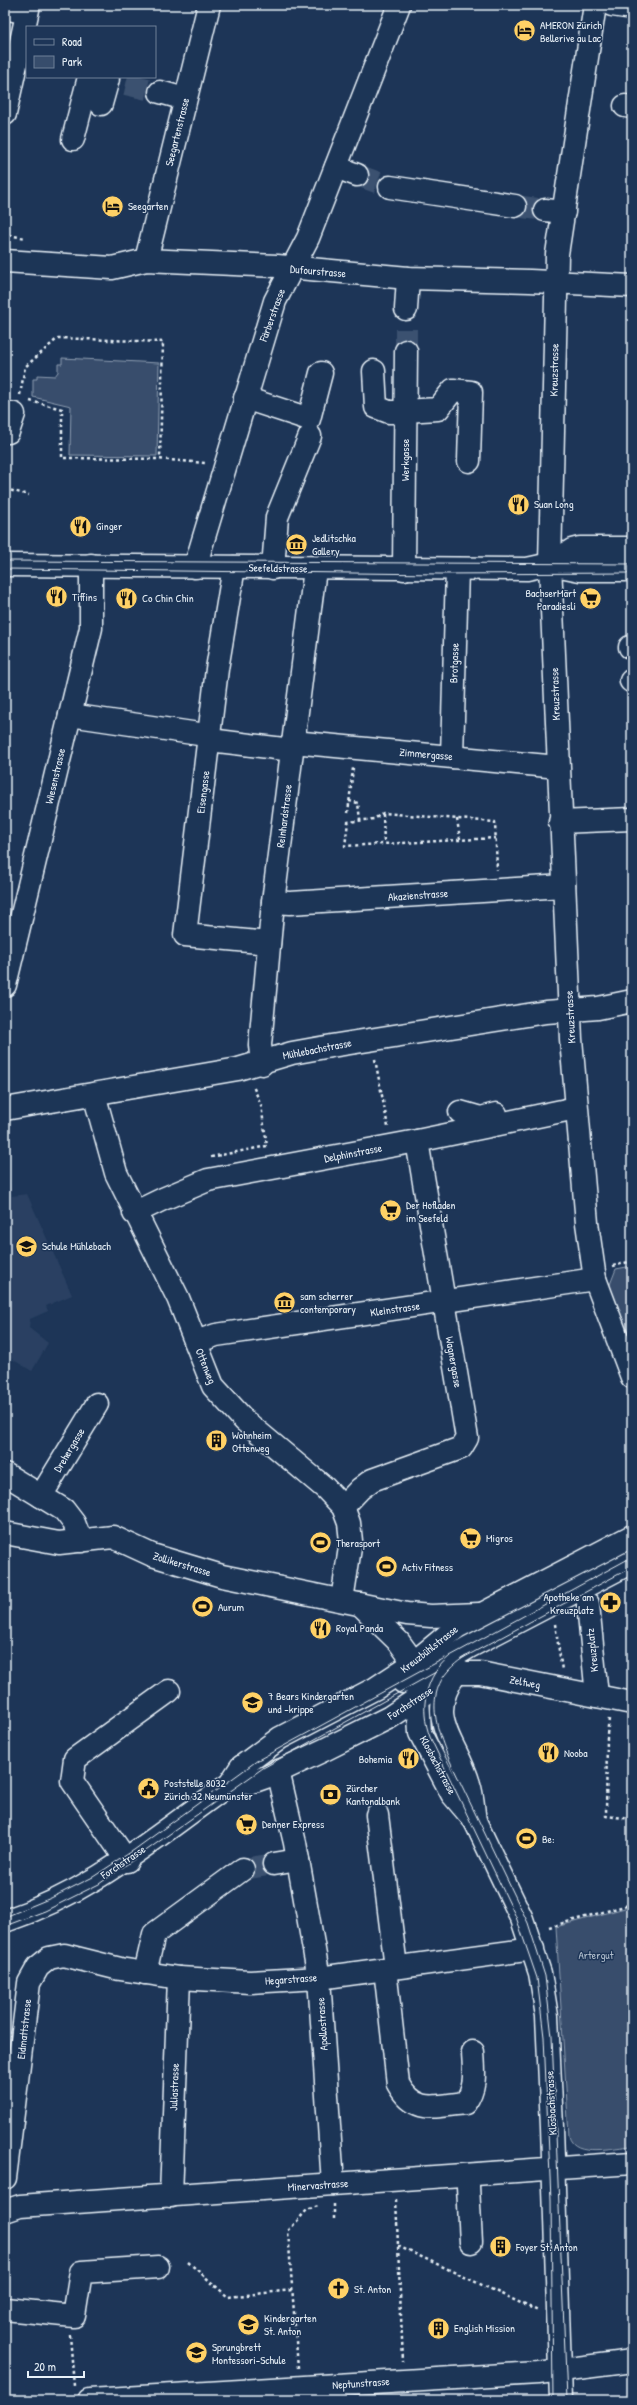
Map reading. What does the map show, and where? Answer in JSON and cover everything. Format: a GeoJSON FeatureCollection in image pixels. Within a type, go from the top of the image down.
{"type":"FeatureCollection","features":[{"type":"Feature","properties":{"kind":"street","name":"Seegartenstrasse"},"geometry":{"type":"LineString","coordinates":[[146,260],[209,5]]}},
{"type":"Feature","properties":{"kind":"street","name":"Färberstrasse"},"geometry":{"type":"LineString","coordinates":[[195,567],[275,300],[308,238],[400,5]]}},
{"type":"Feature","properties":{"kind":"street","name":"Kreuzstrasse"},"geometry":{"type":"LineString","coordinates":[[595,5],[555,211],[557,254],[555,282],[550,564],[560,822],[570,1011],[576,1102],[587,1223],[632,1377]]}},
{"type":"Feature","properties":{"kind":"street"},"geometry":{"type":"LineString","coordinates":[[612,5],[632,8]]}},
{"type":"Feature","properties":{"kind":"street"},"geometry":{"type":"LineString","coordinates":[[5,8],[28,9],[8,91],[5,114]]}},
{"type":"Feature","properties":{"kind":"street"},"geometry":{"type":"LineString","coordinates":[[101,104],[105,79]]}},
{"type":"Feature","properties":{"kind":"street"},"geometry":{"type":"LineString","coordinates":[[73,139],[105,79]]}},
{"type":"Feature","properties":{"kind":"street"},"geometry":{"type":"LineString","coordinates":[[160,92],[185,99]]}},
{"type":"Feature","properties":{"kind":"street"},"geometry":{"type":"LineString","coordinates":[[336,168],[357,174]]}},
{"type":"Feature","properties":{"kind":"street"},"geometry":{"type":"LineString","coordinates":[[390,187],[515,206]]}},
{"type":"Feature","properties":{"kind":"street","name":"Dufourstrasse"},"geometry":{"type":"LineString","coordinates":[[5,261],[112,268],[146,260],[292,268],[408,278],[555,282],[632,286]]}},
{"type":"Feature","properties":{"kind":"street"},"geometry":{"type":"LineString","coordinates":[[406,309],[408,278]]}},
{"type":"Feature","properties":{"kind":"street","name":"Werkgasse"},"geometry":{"type":"LineString","coordinates":[[404,569],[406,351]]}},
{"type":"Feature","properties":{"kind":"street"},"geometry":{"type":"LineString","coordinates":[[374,371],[376,407],[389,412],[438,409],[454,390],[471,392],[469,461]]}},
{"type":"Feature","properties":{"kind":"street"},"geometry":{"type":"LineString","coordinates":[[245,398],[308,420],[321,373]]}},
{"type":"Feature","properties":{"kind":"street"},"geometry":{"type":"LineString","coordinates":[[273,568],[277,517],[310,436]]}},
{"type":"Feature","properties":{"kind":"street","name":"Seefeldstrasse"},"geometry":{"type":"LineString","coordinates":[[5,565],[527,569],[550,564],[572,550],[580,548],[632,548]]}},
{"type":"Feature","properties":{"kind":"street","name":"Seefeldstrasse"},"geometry":{"type":"LineString","coordinates":[[550,564],[580,570],[632,570]]}},
{"type":"Feature","properties":{"kind":"street","name":"Wiesenstrasse"},"geometry":{"type":"LineString","coordinates":[[5,985],[90,633],[92,621],[91,565]]}},
{"type":"Feature","properties":{"kind":"street","name":"Eisengasse"},"geometry":{"type":"LineString","coordinates":[[234,567],[217,669],[185,935],[269,943]]}},
{"type":"Feature","properties":{"kind":"street","name":"Reinhardstrasse"},"geometry":{"type":"LineString","coordinates":[[262,1064],[260,1045],[273,902],[315,568]]}},
{"type":"Feature","properties":{"kind":"street","name":"Brotgasse"},"geometry":{"type":"LineString","coordinates":[[452,756],[457,569]]}},
{"type":"Feature","properties":{"kind":"street","name":"Zimmergasse"},"geometry":{"type":"LineString","coordinates":[[70,715],[209,736],[218,741],[452,756],[558,767]]}},
{"type":"Feature","properties":{"kind":"street"},"geometry":{"type":"LineString","coordinates":[[560,822],[630,819]]}},
{"type":"Feature","properties":{"kind":"street","name":"Akazienstrasse"},"geometry":{"type":"LineString","coordinates":[[273,902],[290,903],[564,886]]}},
{"type":"Feature","properties":{"kind":"street","name":"Mühlebachstrasse"},"geometry":{"type":"LineString","coordinates":[[5,1109],[262,1064],[292,1053],[325,1047],[546,1012],[570,1011],[632,1001]]}},
{"type":"Feature","properties":{"kind":"street","name":"Ottenweg"},"geometry":{"type":"LineString","coordinates":[[94,1094],[116,1172],[134,1213],[175,1293],[208,1375],[220,1396],[245,1421],[325,1488],[343,1508],[348,1523],[351,1541],[351,1602]]}},
{"type":"Feature","properties":{"kind":"street"},"geometry":{"type":"LineString","coordinates":[[460,1112],[481,1118],[576,1102]]}},
{"type":"Feature","properties":{"kind":"street","name":"Delphinstrasse"},"geometry":{"type":"LineString","coordinates":[[134,1213],[208,1180],[417,1141],[576,1102]]}},
{"type":"Feature","properties":{"kind":"street","name":"Wagnergasse"},"geometry":{"type":"LineString","coordinates":[[343,1508],[360,1489],[372,1480],[461,1448],[468,1438],[417,1141]]}},
{"type":"Feature","properties":{"kind":"street","name":"Kleinstrasse"},"geometry":{"type":"LineString","coordinates":[[196,1342],[216,1335],[444,1302],[601,1273]]}},
{"type":"Feature","properties":{"kind":"street","name":"Drehergasse"},"geometry":{"type":"LineString","coordinates":[[41,1496],[97,1404]]}},
{"type":"Feature","properties":{"kind":"street"},"geometry":{"type":"LineString","coordinates":[[5,1474],[64,1510],[74,1523],[81,1541]]}},
{"type":"Feature","properties":{"kind":"street","name":"Zollikerstrasse"},"geometry":{"type":"LineString","coordinates":[[5,1533],[53,1542],[113,1538],[152,1555],[222,1576],[407,1614],[432,1616],[479,1614]]}},
{"type":"Feature","properties":{"kind":"street","name":"Kreuzbühlstrasse"},"geometry":{"type":"LineString","coordinates":[[432,1677],[447,1634],[479,1614],[632,1536]]}},
{"type":"Feature","properties":{"kind":"street","name":"Kreuzbühlstrasse"},"geometry":{"type":"LineString","coordinates":[[376,1688],[432,1677],[632,1562]]}},
{"type":"Feature","properties":{"kind":"street"},"geometry":{"type":"LineString","coordinates":[[351,1602],[399,1642],[432,1677]]}},
{"type":"Feature","properties":{"kind":"street","name":"Kreuzplatz"},"geometry":{"type":"LineString","coordinates":[[588,1604],[597,1696]]}},
{"type":"Feature","properties":{"kind":"street","name":"Zeltweg"},"geometry":{"type":"LineString","coordinates":[[432,1677],[480,1673],[632,1703]]}},
{"type":"Feature","properties":{"kind":"street","name":"Forchstrasse"},"geometry":{"type":"LineString","coordinates":[[230,1784],[252,1782],[378,1724],[432,1677]]}},
{"type":"Feature","properties":{"kind":"street","name":"Klosbachstrasse"},"geometry":{"type":"LineString","coordinates":[[432,1677],[444,1693],[441,1708],[442,1720],[469,1784],[475,1821]]}},
{"type":"Feature","properties":{"kind":"street","name":"Klosbachstrasse"},"geometry":{"type":"LineString","coordinates":[[432,1677],[420,1732],[452,1794],[475,1821],[511,1895],[533,1948],[540,1973],[547,2016],[554,2167],[561,2400]]}},
{"type":"Feature","properties":{"kind":"street","name":"Forchstrasse"},"geometry":{"type":"LineString","coordinates":[[5,1921],[60,1899],[127,1861],[230,1784],[241,1767],[280,1738],[376,1688]]}},
{"type":"Feature","properties":{"kind":"street"},"geometry":{"type":"LineString","coordinates":[[127,1861],[72,1781],[75,1759],[169,1691]]}},
{"type":"Feature","properties":{"kind":"street","name":"Apollostrasse"},"geometry":{"type":"LineString","coordinates":[[278,1771],[284,1792],[298,1860],[319,1978],[333,2184]]}},
{"type":"Feature","properties":{"kind":"street"},"geometry":{"type":"LineString","coordinates":[[377,1815],[391,1968],[398,2084],[404,2096],[415,2104],[427,2107],[465,2103],[472,2093],[474,2081],[473,2052]]}},
{"type":"Feature","properties":{"kind":"street"},"geometry":{"type":"LineString","coordinates":[[274,1864],[298,1860]]}},
{"type":"Feature","properties":{"kind":"street"},"geometry":{"type":"LineString","coordinates":[[145,1973],[154,1934],[243,1869]]}},
{"type":"Feature","properties":{"kind":"street","name":"Hegarstrasse"},"geometry":{"type":"LineString","coordinates":[[49,1958],[64,1955],[145,1973],[179,1978],[250,1982],[319,1978],[533,1948]]}},
{"type":"Feature","properties":{"kind":"street","name":"Eidmattstrasse"},"geometry":{"type":"LineString","coordinates":[[5,2178],[29,1983],[38,1967],[49,1958]]}},
{"type":"Feature","properties":{"kind":"street","name":"Juliastrasse"},"geometry":{"type":"LineString","coordinates":[[171,2196],[179,1978]]}},
{"type":"Feature","properties":{"kind":"street","name":"Minervastrasse"},"geometry":{"type":"LineString","coordinates":[[5,2211],[20,2206],[554,2167],[632,2163]]}},
{"type":"Feature","properties":{"kind":"street"},"geometry":{"type":"LineString","coordinates":[[468,2186],[471,2242]]}},
{"type":"Feature","properties":{"kind":"street"},"geometry":{"type":"LineString","coordinates":[[5,2309],[74,2316],[81,2272],[158,2267]]}},
{"type":"Feature","properties":{"kind":"street","name":"Neptunstrasse"},"geometry":{"type":"LineString","coordinates":[[82,2395],[560,2370],[632,2361]]}},
{"type":"Feature","properties":{"kind":"path"},"geometry":{"type":"LineString","coordinates":[[5,231],[8,235],[26,238]]}},
{"type":"Feature","properties":{"kind":"path"},"geometry":{"type":"LineString","coordinates":[[11,416],[25,367],[58,338],[162,342],[160,459]]}},
{"type":"Feature","properties":{"kind":"path"},"geometry":{"type":"LineString","coordinates":[[26,400],[62,410],[62,458],[160,459],[208,463]]}},
{"type":"Feature","properties":{"kind":"path"},"geometry":{"type":"LineString","coordinates":[[5,489],[29,495]]}},
{"type":"Feature","properties":{"kind":"path"},"geometry":{"type":"LineString","coordinates":[[348,813],[354,764]]}},
{"type":"Feature","properties":{"kind":"path"},"geometry":{"type":"LineString","coordinates":[[349,801],[358,803],[360,820]]}},
{"type":"Feature","properties":{"kind":"path"},"geometry":{"type":"LineString","coordinates":[[383,813],[384,844]]}},
{"type":"Feature","properties":{"kind":"path"},"geometry":{"type":"LineString","coordinates":[[496,838],[345,846],[348,822],[374,819],[383,813],[495,822],[496,838],[497,873]]}},
{"type":"Feature","properties":{"kind":"path"},"geometry":{"type":"LineString","coordinates":[[457,820],[460,839]]}},
{"type":"Feature","properties":{"kind":"path"},"geometry":{"type":"LineString","coordinates":[[374,1055],[392,1146]]}},
{"type":"Feature","properties":{"kind":"path"},"geometry":{"type":"LineString","coordinates":[[210,1157],[267,1146],[261,1105],[253,1084]]}},
{"type":"Feature","properties":{"kind":"path"},"geometry":{"type":"LineString","coordinates":[[601,1273],[632,1261]]}},
{"type":"Feature","properties":{"kind":"path"},"geometry":{"type":"LineString","coordinates":[[555,1623],[563,1676]]}},
{"type":"Feature","properties":{"kind":"path"},"geometry":{"type":"LineString","coordinates":[[610,1712],[607,1734],[606,1816],[632,1818]]}},
{"type":"Feature","properties":{"kind":"path"},"geometry":{"type":"LineString","coordinates":[[548,1927],[632,1904]]}},
{"type":"Feature","properties":{"kind":"path"},"geometry":{"type":"LineString","coordinates":[[395,2191],[403,2368]]}},
{"type":"Feature","properties":{"kind":"path"},"geometry":{"type":"LineString","coordinates":[[298,2375],[288,2231],[307,2210],[323,2204]]}},
{"type":"Feature","properties":{"kind":"path"},"geometry":{"type":"LineString","coordinates":[[334,2206],[334,2221]]}},
{"type":"Feature","properties":{"kind":"path"},"geometry":{"type":"LineString","coordinates":[[398,2246],[536,2311]]}},
{"type":"Feature","properties":{"kind":"path"},"geometry":{"type":"LineString","coordinates":[[188,2262],[228,2297],[292,2290]]}},
{"type":"Feature","properties":{"kind":"path"},"geometry":{"type":"LineString","coordinates":[[70,2334],[82,2395]]}},
{"type":"Feature","properties":{"kind":"shaded area","name":"Schule Mühlebach"},"geometry":{"type":"Polygon","coordinates":[[[5,1151],[12,1196],[27,1194],[72,1295],[46,1306],[48,1311],[30,1319],[29,1328],[48,1343],[32,1371],[5,1355],[5,1151]]]}},
{"type":"Feature","properties":{"kind":"green space"},"geometry":{"type":"Polygon","coordinates":[[[62,358],[159,363],[157,456],[70,455],[71,406],[33,397],[33,379],[37,379],[37,375],[55,376],[58,372],[58,364],[62,364],[62,358]]]}},
{"type":"Feature","properties":{"kind":"green space"},"geometry":{"type":"Polygon","coordinates":[[[632,1266],[632,1347],[609,1287],[616,1269],[632,1266]]]}},
{"type":"Feature","properties":{"kind":"green space","name":"Artergut"},"geometry":{"type":"Polygon","coordinates":[[[632,1906],[632,2146],[596,2150],[587,2149],[572,2143],[569,2136],[556,1927],[632,1906]]]}},
{"type":"Feature","properties":{"kind":"tunnel"},"geometry":{"type":"LineString","coordinates":[[126,84],[160,92]]}},
{"type":"Feature","properties":{"kind":"tunnel"},"geometry":{"type":"LineString","coordinates":[[357,175],[390,187]]}},
{"type":"Feature","properties":{"kind":"tunnel"},"geometry":{"type":"LineString","coordinates":[[515,206],[545,210]]}},
{"type":"Feature","properties":{"kind":"tunnel"},"geometry":{"type":"LineString","coordinates":[[406,309],[406,351]]}},
{"type":"Feature","properties":{"kind":"tunnel"},"geometry":{"type":"LineString","coordinates":[[243,1869],[274,1864]]}},
{"type":"Feature","properties":{"kind":"tram line"},"geometry":{"type":"LineString","coordinates":[[5,561],[632,564]]}},
{"type":"Feature","properties":{"kind":"tram line"},"geometry":{"type":"LineString","coordinates":[[5,569],[440,574],[632,573]]}},
{"type":"Feature","properties":{"kind":"tram line"},"geometry":{"type":"LineString","coordinates":[[553,2400],[551,2200],[544,2037],[537,1978],[516,1917],[430,1737],[425,1715],[426,1693],[435,1673],[450,1656],[632,1557]]}},
{"type":"Feature","properties":{"kind":"tram line"},"geometry":{"type":"LineString","coordinates":[[461,1659],[632,1567]]}},
{"type":"Feature","properties":{"kind":"tram line"},"geometry":{"type":"LineString","coordinates":[[466,1656],[452,1667],[443,1678],[437,1690],[435,1703],[436,1716],[438,1730],[449,1759],[528,1923],[545,1976],[552,2037],[567,2400]]}},
{"type":"Feature","properties":{"kind":"tram line"},"geometry":{"type":"LineString","coordinates":[[5,1917],[51,1898],[93,1877],[134,1850],[258,1760],[445,1658]]}},
{"type":"Feature","properties":{"kind":"tram line"},"geometry":{"type":"LineString","coordinates":[[5,1926],[45,1911],[99,1884],[263,1768],[436,1672]]}},
{"type":"Feature","properties":{"kind":"place","name":"AMERON Zürich Bellerive au Lac"},"geometry":{"type":"Point","coordinates":[524,31]}},
{"type":"Feature","properties":{"kind":"place","name":"Seegarten"},"geometry":{"type":"Point","coordinates":[112,206]}},
{"type":"Feature","properties":{"kind":"place","name":"Suan Long"},"geometry":{"type":"Point","coordinates":[518,504]}},
{"type":"Feature","properties":{"kind":"place","name":"Ginger"},"geometry":{"type":"Point","coordinates":[80,526]}},
{"type":"Feature","properties":{"kind":"place","name":"Jedlitschka Gallery"},"geometry":{"type":"Point","coordinates":[296,544]}},
{"type":"Feature","properties":{"kind":"place","name":"Tiffins"},"geometry":{"type":"Point","coordinates":[57,597]}},
{"type":"Feature","properties":{"kind":"place","name":"Co Chin Chin"},"geometry":{"type":"Point","coordinates":[127,598]}},
{"type":"Feature","properties":{"kind":"place","name":"BachserMärt Paradiesli"},"geometry":{"type":"Point","coordinates":[591,599]}},
{"type":"Feature","properties":{"kind":"place","name":"Der Hofladen im Seefeld"},"geometry":{"type":"Point","coordinates":[391,1211]}},
{"type":"Feature","properties":{"kind":"place","name":"Schule Mühlebach"},"geometry":{"type":"Point","coordinates":[27,1246]}},
{"type":"Feature","properties":{"kind":"place","name":"sam scherrer contemporary"},"geometry":{"type":"Point","coordinates":[285,1302]}},
{"type":"Feature","properties":{"kind":"place","name":"Wohnheim Ottenweg"},"geometry":{"type":"Point","coordinates":[217,1441]}},
{"type":"Feature","properties":{"kind":"place","name":"Migros"},"geometry":{"type":"Point","coordinates":[470,1538]}},
{"type":"Feature","properties":{"kind":"place","name":"Therasport"},"geometry":{"type":"Point","coordinates":[320,1543]}},
{"type":"Feature","properties":{"kind":"place","name":"Activ Fitness"},"geometry":{"type":"Point","coordinates":[387,1567]}},
{"type":"Feature","properties":{"kind":"place","name":"Apotheke am Kreuzplatz"},"geometry":{"type":"Point","coordinates":[610,1603]}},
{"type":"Feature","properties":{"kind":"place","name":"Aurum"},"geometry":{"type":"Point","coordinates":[203,1607]}},
{"type":"Feature","properties":{"kind":"place","name":"Royal Panda"},"geometry":{"type":"Point","coordinates":[321,1628]}},
{"type":"Feature","properties":{"kind":"place","name":"7 Bears Kindergarten und -krippe"},"geometry":{"type":"Point","coordinates":[253,1702]}},
{"type":"Feature","properties":{"kind":"place","name":"Nooba"},"geometry":{"type":"Point","coordinates":[549,1753]}},
{"type":"Feature","properties":{"kind":"place","name":"Bohemia"},"geometry":{"type":"Point","coordinates":[408,1759]}},
{"type":"Feature","properties":{"kind":"place","name":"Poststelle 8032 Zürich 32 Neumünster"},"geometry":{"type":"Point","coordinates":[148,1789]}},
{"type":"Feature","properties":{"kind":"place","name":"Zürcher Kantonalbank"},"geometry":{"type":"Point","coordinates":[331,1794]}},
{"type":"Feature","properties":{"kind":"place","name":"Denner Express"},"geometry":{"type":"Point","coordinates":[246,1824]}},
{"type":"Feature","properties":{"kind":"place","name":"Be:"},"geometry":{"type":"Point","coordinates":[526,1839]}},
{"type":"Feature","properties":{"kind":"place","name":"Foyer St. Anton"},"geometry":{"type":"Point","coordinates":[501,2247]}},
{"type":"Feature","properties":{"kind":"place","name":"St. Anton"},"geometry":{"type":"Point","coordinates":[339,2289]}},
{"type":"Feature","properties":{"kind":"place","name":"Kindergarten St. Anton"},"geometry":{"type":"Point","coordinates":[248,2324]}},
{"type":"Feature","properties":{"kind":"place","name":"English Mission"},"geometry":{"type":"Point","coordinates":[438,2328]}},
{"type":"Feature","properties":{"kind":"place","name":"Sprungbrett Montessori-Schule"},"geometry":{"type":"Point","coordinates":[197,2353]}}]}
